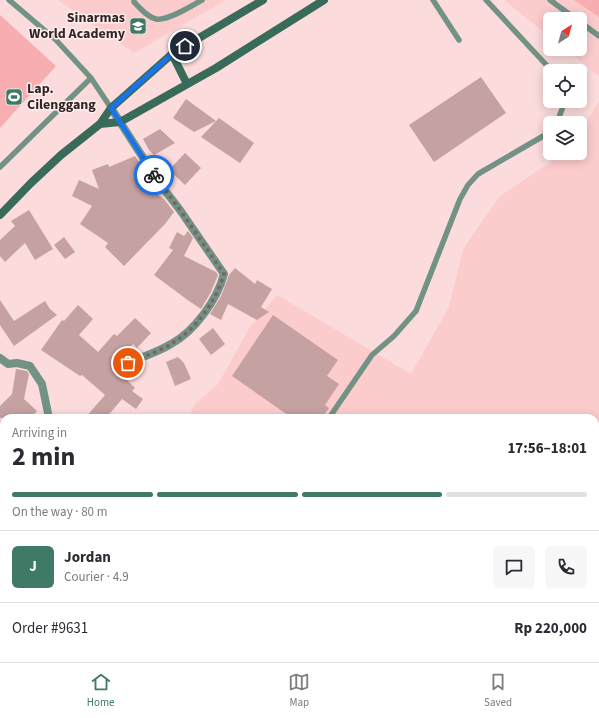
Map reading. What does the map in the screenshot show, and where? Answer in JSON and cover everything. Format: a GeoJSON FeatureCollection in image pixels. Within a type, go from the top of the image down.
{"type":"FeatureCollection","features":[{"type":"Feature","properties":{"kind":"main road"},"geometry":{"type":"LineString","coordinates":[[0,215],[61,154],[100,124],[111,108],[172,54],[262,0]]}},
{"type":"Feature","properties":{"kind":"main road"},"geometry":{"type":"LineString","coordinates":[[100,124],[120,122],[216,68],[324,0]]}},
{"type":"Feature","properties":{"kind":"main road"},"geometry":{"type":"LineString","coordinates":[[172,54],[187,84]]}},
{"type":"Feature","properties":{"kind":"street"},"geometry":{"type":"LineString","coordinates":[[111,108],[160,184],[180,210],[224,274],[214,299],[187,333],[171,344],[128,363]]}},
{"type":"Feature","properties":{"kind":"street"},"geometry":{"type":"LineString","coordinates":[[0,358],[8,364],[17,363],[30,366],[42,384],[48,414]]}},
{"type":"Feature","properties":{"kind":"lane"},"geometry":{"type":"LineString","coordinates":[[9,0],[56,40],[91,78],[111,108]]}},
{"type":"Feature","properties":{"kind":"lane"},"geometry":{"type":"LineString","coordinates":[[134,0],[134,2],[146,14],[157,19],[171,16],[202,0]]}},
{"type":"Feature","properties":{"kind":"lane"},"geometry":{"type":"LineString","coordinates":[[433,0],[459,40]]}},
{"type":"Feature","properties":{"kind":"lane"},"geometry":{"type":"LineString","coordinates":[[486,0],[545,64]]}},
{"type":"Feature","properties":{"kind":"lane"},"geometry":{"type":"LineString","coordinates":[[550,0],[566,12]]}},
{"type":"Feature","properties":{"kind":"lane"},"geometry":{"type":"LineString","coordinates":[[587,27],[599,36]]}},
{"type":"Feature","properties":{"kind":"lane"},"geometry":{"type":"LineString","coordinates":[[0,167],[91,78]]}},
{"type":"Feature","properties":{"kind":"lane"},"geometry":{"type":"LineString","coordinates":[[332,414],[372,354],[394,336],[416,311],[460,199],[468,185],[478,174],[543,136]]}},
{"type":"Feature","properties":{"kind":"shaded area","name":"Sinarmas World Academy"},"geometry":{"type":"Polygon","coordinates":[[[58,0],[226,0],[134,53],[58,0]]]}},
{"type":"Feature","properties":{"kind":"shaded area"},"geometry":{"type":"Polygon","coordinates":[[[504,0],[599,0],[599,76],[587,66],[587,64],[584,64],[574,56],[587,56],[587,12],[543,12],[543,31],[504,0]]]}},
{"type":"Feature","properties":{"kind":"shaded area"},"geometry":{"type":"Polygon","coordinates":[[[574,0],[599,0],[599,17],[574,0]]]}},
{"type":"Feature","properties":{"kind":"shaded area","name":"Lap. Cilenggang"},"geometry":{"type":"Polygon","coordinates":[[[0,15],[56,66],[0,128],[0,15]]]}},
{"type":"Feature","properties":{"kind":"shaded area"},"geometry":{"type":"Polygon","coordinates":[[[599,101],[599,414],[191,414],[194,405],[218,384],[250,327],[277,295],[411,374],[449,307],[463,249],[500,196],[554,160],[587,160],[587,121],[599,101]]]}},
{"type":"Feature","properties":{"kind":"building"},"geometry":{"type":"Polygon","coordinates":[[[481,77],[506,113],[434,162],[409,125],[481,77]]]}},
{"type":"Feature","properties":{"kind":"building"},"geometry":{"type":"Polygon","coordinates":[[[186,99],[216,121],[194,132],[173,118],[186,99]]]}},
{"type":"Feature","properties":{"kind":"building"},"geometry":{"type":"Polygon","coordinates":[[[219,118],[254,143],[240,163],[201,137],[219,118]]]}},
{"type":"Feature","properties":{"kind":"building"},"geometry":{"type":"Polygon","coordinates":[[[160,129],[175,143],[154,155],[149,150],[143,139],[160,129]]]}},
{"type":"Feature","properties":{"kind":"building"},"geometry":{"type":"Polygon","coordinates":[[[185,153],[201,168],[185,185],[169,170],[185,153]]]}},
{"type":"Feature","properties":{"kind":"building"},"geometry":{"type":"Polygon","coordinates":[[[135,156],[144,169],[153,191],[164,199],[174,212],[165,224],[124,266],[105,247],[108,243],[80,224],[92,206],[72,196],[79,180],[99,189],[92,170],[108,164],[109,167],[135,156]]]}},
{"type":"Feature","properties":{"kind":"building"},"geometry":{"type":"Polygon","coordinates":[[[29,210],[53,249],[35,260],[25,243],[5,262],[0,256],[0,240],[15,226],[11,221],[29,210]]]}},
{"type":"Feature","properties":{"kind":"building"},"geometry":{"type":"Polygon","coordinates":[[[188,231],[193,238],[184,256],[216,272],[218,275],[211,292],[201,309],[154,275],[173,250],[169,248],[177,232],[184,236],[188,231]]]}},
{"type":"Feature","properties":{"kind":"building"},"geometry":{"type":"Polygon","coordinates":[[[64,237],[75,252],[65,259],[54,245],[64,237]]]}},
{"type":"Feature","properties":{"kind":"building"},"geometry":{"type":"Polygon","coordinates":[[[235,268],[255,284],[257,280],[272,289],[261,307],[269,312],[257,320],[228,304],[221,320],[210,314],[221,296],[229,275],[235,268]]]}},
{"type":"Feature","properties":{"kind":"building"},"geometry":{"type":"Polygon","coordinates":[[[0,300],[14,321],[45,301],[50,309],[57,315],[14,346],[0,325],[0,300]]]}},
{"type":"Feature","properties":{"kind":"building"},"geometry":{"type":"Polygon","coordinates":[[[78,305],[93,319],[79,335],[98,352],[114,334],[117,336],[135,318],[151,333],[137,348],[133,344],[113,366],[135,388],[132,391],[143,399],[136,409],[122,399],[109,414],[88,414],[105,395],[82,375],[80,376],[41,350],[62,320],[64,321],[78,305]]]}},
{"type":"Feature","properties":{"kind":"building"},"geometry":{"type":"Polygon","coordinates":[[[273,315],[338,360],[327,376],[339,384],[325,405],[329,408],[325,414],[286,414],[232,376],[273,315]]]}},
{"type":"Feature","properties":{"kind":"building"},"geometry":{"type":"Polygon","coordinates":[[[213,328],[225,344],[211,355],[199,339],[213,328]]]}},
{"type":"Feature","properties":{"kind":"building"},"geometry":{"type":"Polygon","coordinates":[[[178,357],[184,363],[191,379],[175,386],[166,362],[178,357]]]}},
{"type":"Feature","properties":{"kind":"building"},"geometry":{"type":"Polygon","coordinates":[[[16,369],[27,371],[29,374],[24,399],[37,411],[34,414],[0,414],[0,406],[12,394],[16,369]]]}},
{"type":"Feature","properties":{"kind":"way so far"},"geometry":{"type":"LineString","coordinates":[[128,363],[171,344],[187,333],[214,299],[224,274],[154,175]]}},
{"type":"Feature","properties":{"kind":"place","name":"Sinarmas World Academy"},"geometry":{"type":"Point","coordinates":[138,26]}},
{"type":"Feature","properties":{"kind":"place","name":"Lap. Cilenggang"},"geometry":{"type":"Point","coordinates":[14,97]}},
{"type":"Feature","properties":{"kind":"route"},"geometry":{"type":"LineString","coordinates":[[154,175],[111,108],[172,54],[185,46]]}}]}
